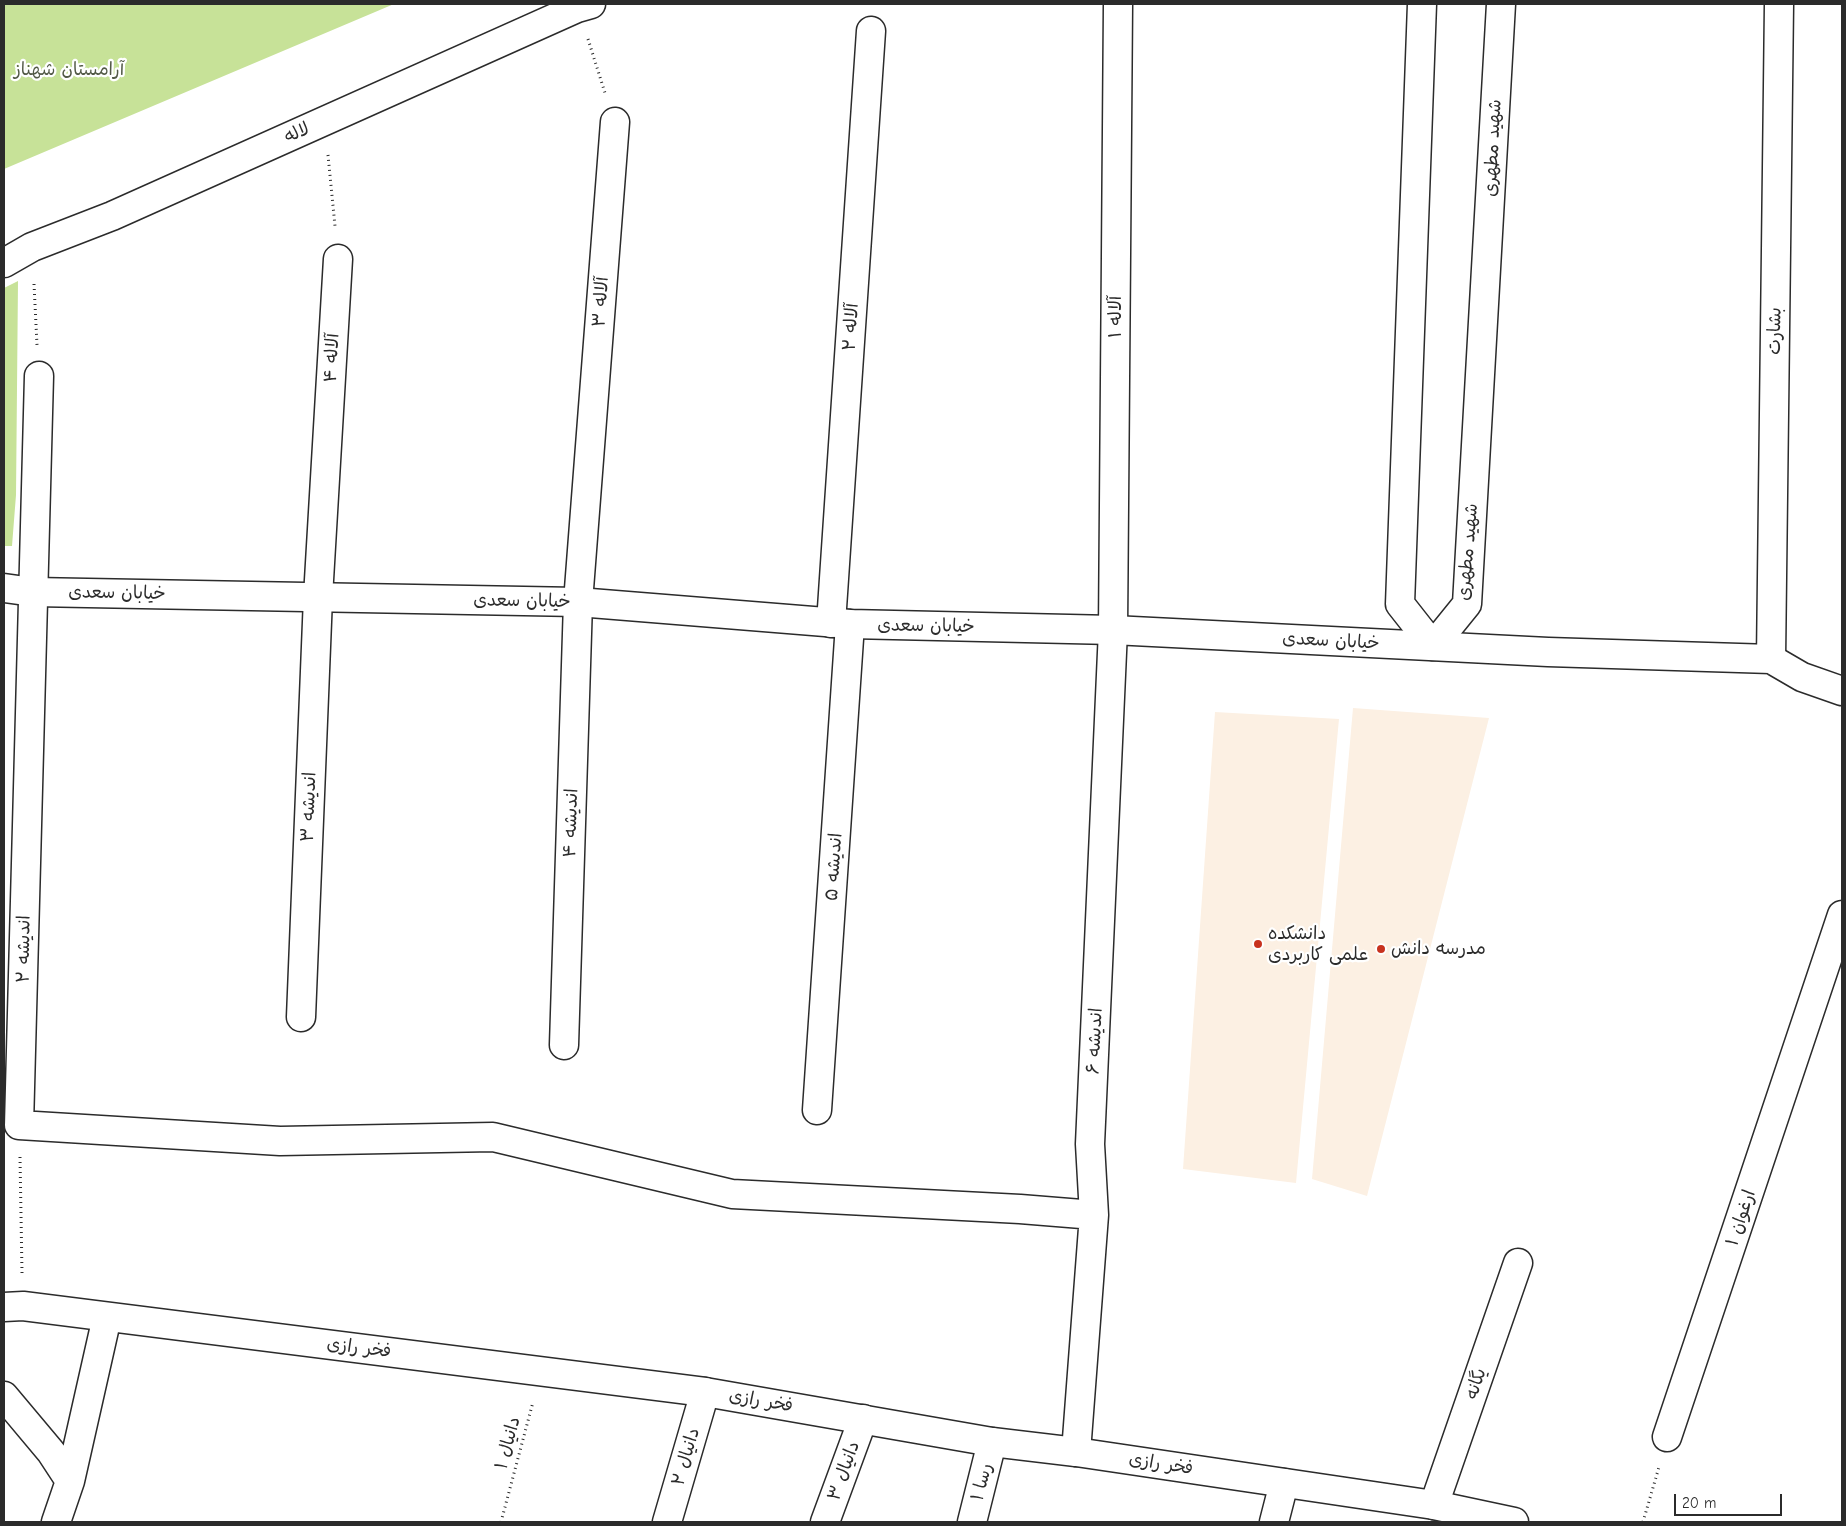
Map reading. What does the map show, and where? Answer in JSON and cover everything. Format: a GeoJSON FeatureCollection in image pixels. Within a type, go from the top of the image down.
{"type":"FeatureCollection","features":[{"type":"Feature","properties":{"kind":"street","name":"آلاله ۱"},"geometry":{"type":"LineString","coordinates":[[1113,630],[1118,4]]}},
{"type":"Feature","properties":{"kind":"street"},"geometry":{"type":"LineString","coordinates":[[1422,4],[1400,604],[1433,646]]}},
{"type":"Feature","properties":{"kind":"street","name":"شهید مطهری"},"geometry":{"type":"LineString","coordinates":[[1433,646],[1468,604],[1501,4]]}},
{"type":"Feature","properties":{"kind":"street","name":"بشارت"},"geometry":{"type":"LineString","coordinates":[[1771,659],[1779,4]]}},
{"type":"Feature","properties":{"kind":"street","name":"لاله"},"geometry":{"type":"LineString","coordinates":[[4,263],[32,247],[112,216],[584,6]]}},
{"type":"Feature","properties":{"kind":"street","name":"آلاله ۲"},"geometry":{"type":"LineString","coordinates":[[841,623],[871,31]]}},
{"type":"Feature","properties":{"kind":"street","name":"آلاله ۳"},"geometry":{"type":"LineString","coordinates":[[578,602],[615,122]]}},
{"type":"Feature","properties":{"kind":"street","name":"آلاله ۴"},"geometry":{"type":"LineString","coordinates":[[318,597],[338,259]]}},
{"type":"Feature","properties":{"kind":"street","name":"اندیشه ۲"},"geometry":{"type":"LineString","coordinates":[[19,1125],[39,376]]}},
{"type":"Feature","properties":{"kind":"street","name":"خیابان سعدی"},"geometry":{"type":"LineString","coordinates":[[4,588],[33,592],[578,602],[841,623],[1113,630],[1548,652],[1771,659],[1802,677],[1842,691]]}},
{"type":"Feature","properties":{"kind":"street","name":"اندیشه ۳"},"geometry":{"type":"LineString","coordinates":[[301,1017],[318,597]]}},
{"type":"Feature","properties":{"kind":"street","name":"اندیشه ۴"},"geometry":{"type":"LineString","coordinates":[[564,1045],[578,602]]}},
{"type":"Feature","properties":{"kind":"street","name":"اندیشه ۵"},"geometry":{"type":"LineString","coordinates":[[817,1110],[841,623]]}},
{"type":"Feature","properties":{"kind":"street","name":"اندیشه ۶"},"geometry":{"type":"LineString","coordinates":[[1076,1452],[1094,1215],[1090,1144],[1113,630]]}},
{"type":"Feature","properties":{"kind":"street","name":"ارغوان ۱"},"geometry":{"type":"LineString","coordinates":[[1667,1437],[1842,915]]}},
{"type":"Feature","properties":{"kind":"street"},"geometry":{"type":"LineString","coordinates":[[19,1125],[280,1141],[493,1138],[732,1194],[1094,1215]]}},
{"type":"Feature","properties":{"kind":"street","name":"یگانه"},"geometry":{"type":"LineString","coordinates":[[1434,1505],[1518,1263]]}},
{"type":"Feature","properties":{"kind":"street","name":"فخر رازی"},"geometry":{"type":"LineString","coordinates":[[13,1307],[107,1317],[705,1392],[992,1442],[1076,1452],[1434,1505],[1514,1522]]}},
{"type":"Feature","properties":{"kind":"street"},"geometry":{"type":"LineString","coordinates":[[56,1522],[70,1481],[107,1317]]}},
{"type":"Feature","properties":{"kind":"street","name":"دانیال ۲"},"geometry":{"type":"LineString","coordinates":[[667,1522],[705,1392]]}},
{"type":"Feature","properties":{"kind":"street"},"geometry":{"type":"LineString","coordinates":[[4,1396],[51,1452],[70,1481]]}},
{"type":"Feature","properties":{"kind":"street","name":"دانیال ۳"},"geometry":{"type":"LineString","coordinates":[[825,1522],[863,1419]]}},
{"type":"Feature","properties":{"kind":"street","name":"رسا ۱"},"geometry":{"type":"LineString","coordinates":[[972,1522],[992,1442]]}},
{"type":"Feature","properties":{"kind":"street"},"geometry":{"type":"LineString","coordinates":[[1274,1522],[1284,1483]]}},
{"type":"Feature","properties":{"kind":"path"},"geometry":{"type":"LineString","coordinates":[[584,6],[615,122]]}},
{"type":"Feature","properties":{"kind":"path"},"geometry":{"type":"LineString","coordinates":[[325,121],[338,259]]}},
{"type":"Feature","properties":{"kind":"path"},"geometry":{"type":"LineString","coordinates":[[32,247],[39,376]]}},
{"type":"Feature","properties":{"kind":"path"},"geometry":{"type":"LineString","coordinates":[[13,1307],[19,1125]]}},
{"type":"Feature","properties":{"kind":"path","name":"دانیال ۱"},"geometry":{"type":"LineString","coordinates":[[501,1522],[542,1371]]}},
{"type":"Feature","properties":{"kind":"path"},"geometry":{"type":"LineString","coordinates":[[1643,1522],[1667,1437]]}},
{"type":"Feature","properties":{"kind":"shaded area","name":"مدرسه دانش"},"geometry":{"type":"Polygon","coordinates":[[[1353,708],[1489,718],[1367,1196],[1312,1179],[1353,708]]]}},
{"type":"Feature","properties":{"kind":"shaded area","name":"دانشکده علمی کاربردی"},"geometry":{"type":"Polygon","coordinates":[[[1215,712],[1339,719],[1296,1183],[1183,1169],[1215,712]]]}},
{"type":"Feature","properties":{"kind":"green space","name":"آرامستان شهناز"},"geometry":{"type":"Polygon","coordinates":[[[4,4],[394,4],[4,169],[4,4]]]}},
{"type":"Feature","properties":{"kind":"green space"},"geometry":{"type":"Polygon","coordinates":[[[18,281],[16,495],[12,546],[4,546],[4,288],[18,281]]]}},
{"type":"Feature","properties":{"kind":"place","name":"دانشکده علمی کاربردی"},"geometry":{"type":"Point","coordinates":[1258,944]}},
{"type":"Feature","properties":{"kind":"place","name":"مدرسه دانش"},"geometry":{"type":"Point","coordinates":[1381,949]}}]}
